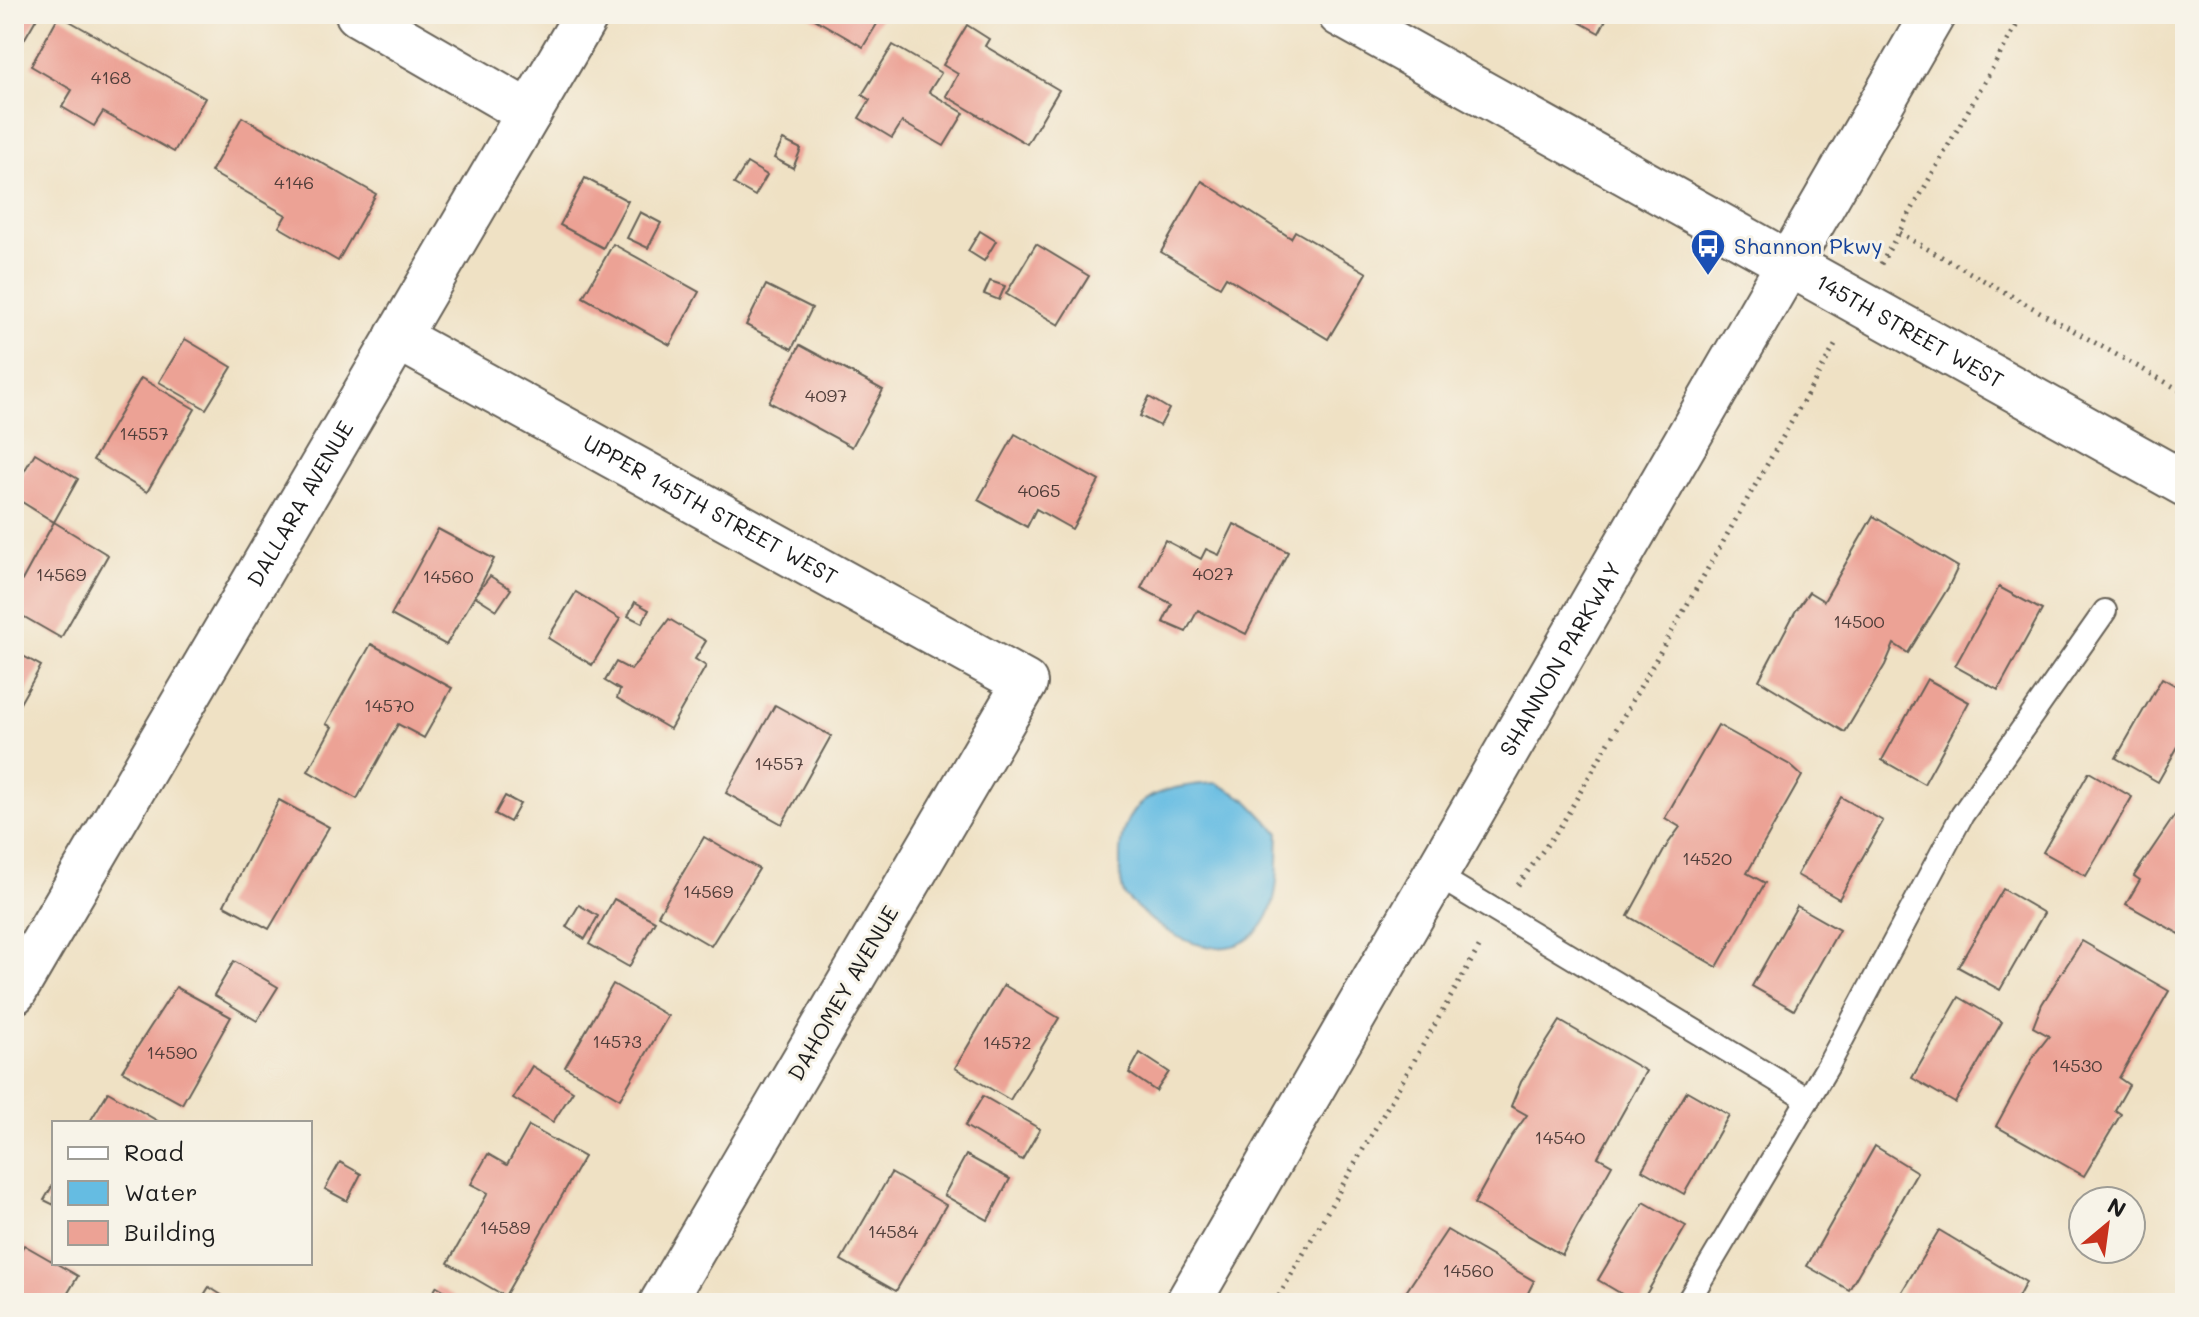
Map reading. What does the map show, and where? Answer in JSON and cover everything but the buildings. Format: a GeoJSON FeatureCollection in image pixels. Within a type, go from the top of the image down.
{"type":"FeatureCollection","features":[{"type":"Feature","properties":{"kind":"street"},"geometry":{"type":"LineString","coordinates":[[358,14],[529,113]]}},
{"type":"Feature","properties":{"kind":"street","name":"DALLARA AVENUE"},"geometry":{"type":"LineString","coordinates":[[14,992],[587,14]]}},
{"type":"Feature","properties":{"kind":"street","name":"145TH STREET WEST"},"geometry":{"type":"LineString","coordinates":[[1340,14],[2185,484]]}},
{"type":"Feature","properties":{"kind":"street","name":"SHANNON PARKWAY"},"geometry":{"type":"LineString","coordinates":[[1188,1303],[1933,14]]}},
{"type":"Feature","properties":{"kind":"street","name":"UPPER 145TH STREET WEST"},"geometry":{"type":"LineString","coordinates":[[397,337],[1025,683]]}},
{"type":"Feature","properties":{"kind":"street","name":"DAHOMEY AVENUE"},"geometry":{"type":"LineString","coordinates":[[662,1303],[1025,683]]}},
{"type":"Feature","properties":{"kind":"lane"},"geometry":{"type":"LineString","coordinates":[[1687,1303],[1808,1099],[1962,815],[2105,611]]}},
{"type":"Feature","properties":{"kind":"lane"},"geometry":{"type":"LineString","coordinates":[[1436,875],[1808,1099]]}},
{"type":"Feature","properties":{"kind":"path"},"geometry":{"type":"LineString","coordinates":[[1275,1303],[1454,994],[1498,912],[1562,824],[2023,14]]}},
{"type":"Feature","properties":{"kind":"path"},"geometry":{"type":"LineString","coordinates":[[1899,233],[2185,393]]}},
{"type":"Feature","properties":{"kind":"water"},"geometry":{"type":"Polygon","coordinates":[[[1217,783],[1247,800],[1279,833],[1277,879],[1273,902],[1264,923],[1251,937],[1236,945],[1220,947],[1202,946],[1185,940],[1154,922],[1125,896],[1120,868],[1123,832],[1139,805],[1151,796],[1166,791],[1217,783]]]}},
{"type":"Feature","properties":{"kind":"place","name":"Shannon Pkwy"},"geometry":{"type":"Point","coordinates":[1708,277]}}]}
